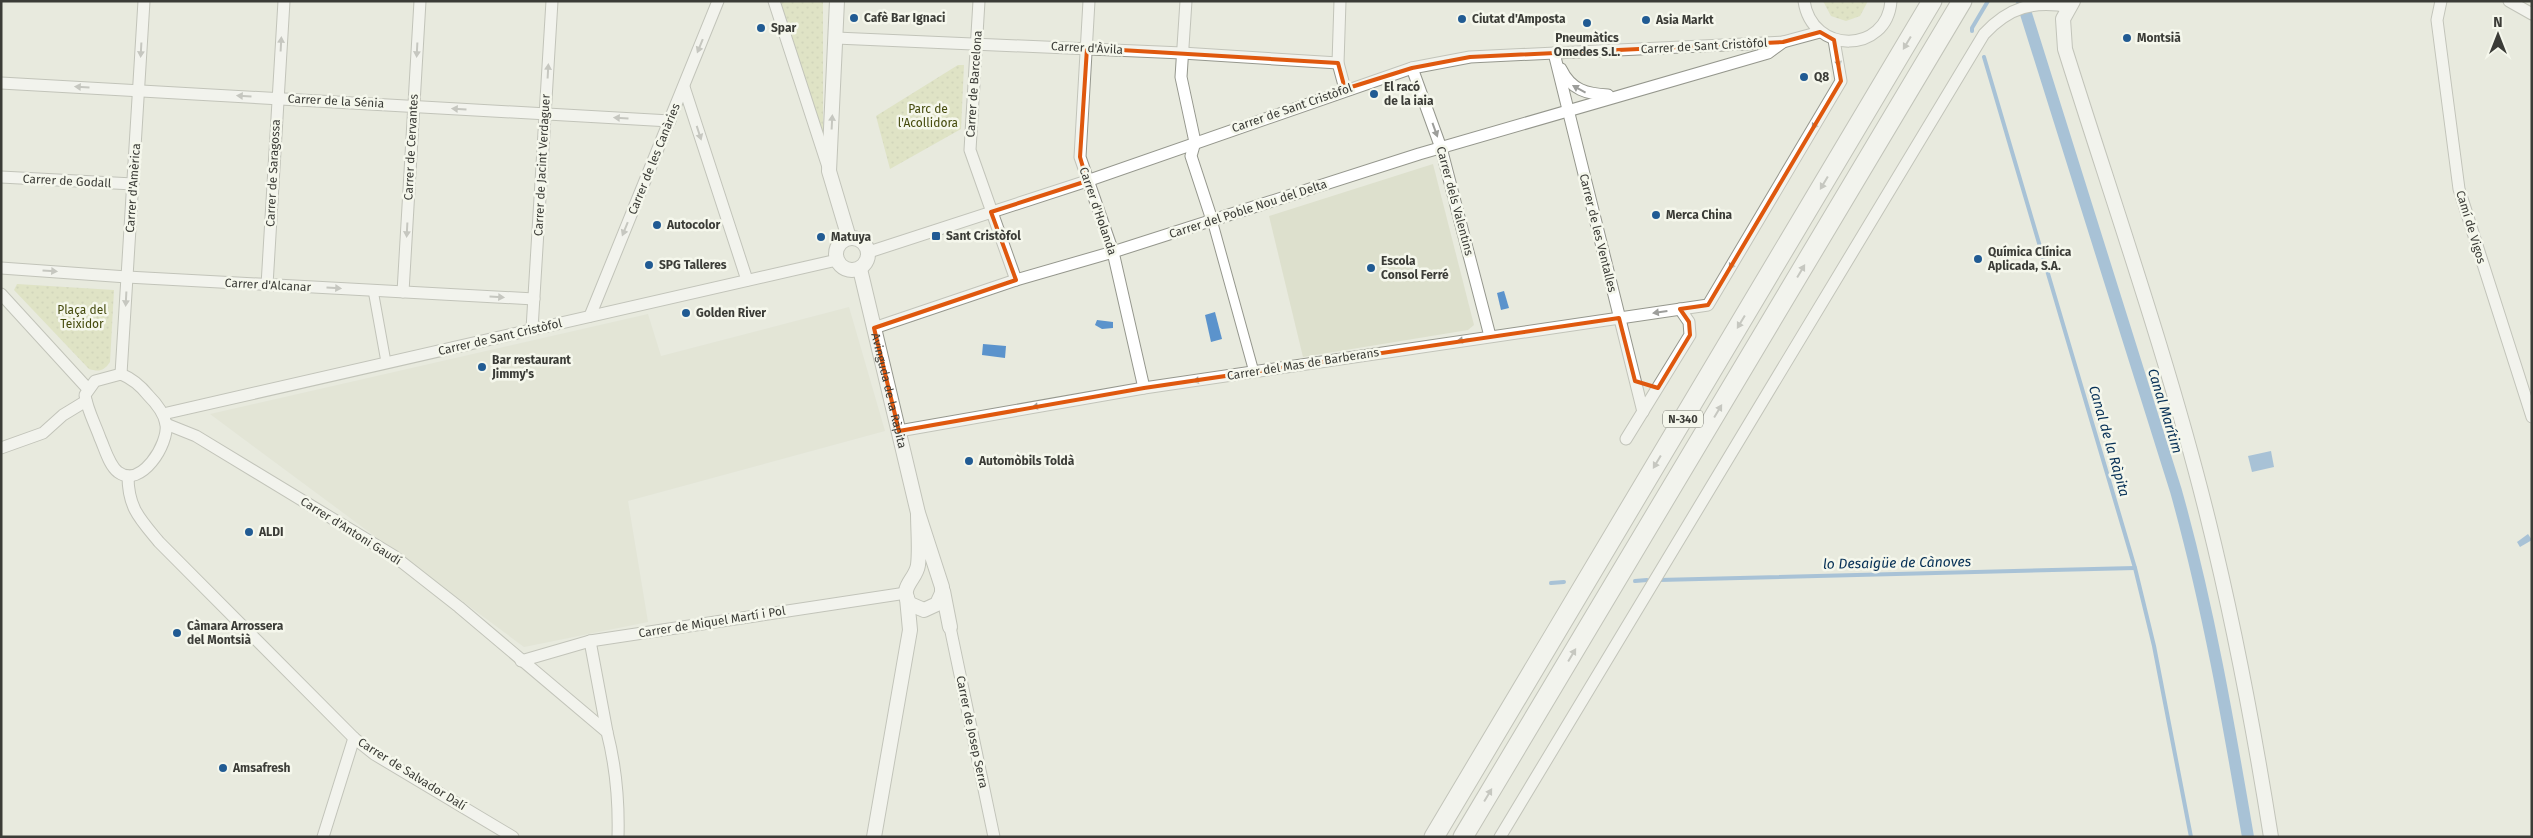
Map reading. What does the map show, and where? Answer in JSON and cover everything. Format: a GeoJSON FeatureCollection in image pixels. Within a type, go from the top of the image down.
{"type":"FeatureCollection","features":[{"type":"Feature","properties":{"kind":"highway","name":"N-340"},"geometry":{"type":"LineString","coordinates":[[1434,837],[1932,1]]}},
{"type":"Feature","properties":{"kind":"highway","name":"N-340"},"geometry":{"type":"LineString","coordinates":[[1463,837],[1962,1]]}},
{"type":"Feature","properties":{"kind":"street","name":"Carrer d'Amèrica"},"geometry":{"type":"LineString","coordinates":[[121,374],[144,1]]}},
{"type":"Feature","properties":{"kind":"street","name":"Carrer de Saragossa"},"geometry":{"type":"LineString","coordinates":[[267,284],[284,1]]}},
{"type":"Feature","properties":{"kind":"street","name":"Carrer de Cervantes"},"geometry":{"type":"LineString","coordinates":[[403,292],[420,1]]}},
{"type":"Feature","properties":{"kind":"street","name":"Carrer de Jacint Verdaguer"},"geometry":{"type":"LineString","coordinates":[[532,329],[552,1]]}},
{"type":"Feature","properties":{"kind":"street","name":"Carrer de les Canàries"},"geometry":{"type":"LineString","coordinates":[[590,316],[718,1]]}},
{"type":"Feature","properties":{"kind":"street"},"geometry":{"type":"LineString","coordinates":[[774,1],[849,238]]}},
{"type":"Feature","properties":{"kind":"street"},"geometry":{"type":"LineString","coordinates":[[829,171],[837,1]]}},
{"type":"Feature","properties":{"kind":"street","name":"Carrer de Barcelona"},"geometry":{"type":"LineString","coordinates":[[979,1],[970,150],[990,212],[1016,280]]}},
{"type":"Feature","properties":{"kind":"street","name":"Carrer d'Holanda"},"geometry":{"type":"LineString","coordinates":[[1089,1],[1080,157],[1113,252],[1144,388]]}},
{"type":"Feature","properties":{"kind":"street"},"geometry":{"type":"LineString","coordinates":[[1186,1],[1180,77],[1195,142],[1191,156],[1212,220],[1254,372]]}},
{"type":"Feature","properties":{"kind":"street"},"geometry":{"type":"LineString","coordinates":[[1340,1],[1338,63],[1345,89]]}},
{"type":"Feature","properties":{"kind":"street"},"geometry":{"type":"LineString","coordinates":[[1804,1],[1811,23],[1820,32],[1834,40],[1858,41],[1869,36],[1886,19],[1891,1]]}},
{"type":"Feature","properties":{"kind":"street","name":"Camí de Vigos"},"geometry":{"type":"LineString","coordinates":[[2441,1],[2437,20],[2459,189],[2532,417]]}},
{"type":"Feature","properties":{"kind":"street"},"geometry":{"type":"LineString","coordinates":[[2509,1],[2532,14]]}},
{"type":"Feature","properties":{"kind":"street"},"geometry":{"type":"LineString","coordinates":[[1500,837],[1984,34],[1994,22],[2018,10],[2030,5],[2049,2],[2071,4],[2063,19],[2065,50],[2179,412],[2208,519],[2250,708],[2271,837]]}},
{"type":"Feature","properties":{"kind":"street","name":"Carrer de Sant Cristòfol"},"geometry":{"type":"LineString","coordinates":[[869,252],[1087,181],[1345,89],[1412,68],[1470,57],[1783,42],[1820,32]]}},
{"type":"Feature","properties":{"kind":"street","name":"Carrer d'Àvila"},"geometry":{"type":"LineString","coordinates":[[836,38],[1182,52],[1338,63]]}},
{"type":"Feature","properties":{"kind":"street","name":"Carrer del Mas de Barberans"},"geometry":{"type":"LineString","coordinates":[[899,431],[1144,388],[1490,336],[1708,306],[1840,81],[1834,40]]}},
{"type":"Feature","properties":{"kind":"street","name":"Carrer del Poble Nou del Delta"},"geometry":{"type":"LineString","coordinates":[[874,328],[1016,280],[1113,252],[1441,148],[1768,53],[1783,42]]}},
{"type":"Feature","properties":{"kind":"street","name":"Carrer del Poble Nou del Delta"},"geometry":{"type":"LineString","coordinates":[[1554,53],[1564,76],[1574,87],[1590,94],[1622,94]]}},
{"type":"Feature","properties":{"kind":"street","name":"Carrer de les Ventalles"},"geometry":{"type":"LineString","coordinates":[[1554,53],[1643,412]]}},
{"type":"Feature","properties":{"kind":"street","name":"Carrer dels Valentins"},"geometry":{"type":"LineString","coordinates":[[1412,68],[1441,148],[1490,336]]}},
{"type":"Feature","properties":{"kind":"street","name":"Carrer de la Sénia"},"geometry":{"type":"LineString","coordinates":[[1,83],[670,120]]}},
{"type":"Feature","properties":{"kind":"street"},"geometry":{"type":"LineString","coordinates":[[684,86],[747,280]]}},
{"type":"Feature","properties":{"kind":"street","name":"Carrer de Godall"},"geometry":{"type":"LineString","coordinates":[[1,177],[133,184]]}},
{"type":"Feature","properties":{"kind":"street"},"geometry":{"type":"LineString","coordinates":[[849,238],[860,239],[869,252],[867,262],[860,269],[846,270],[837,260],[836,254],[839,244],[849,238]]}},
{"type":"Feature","properties":{"kind":"street","name":"Carrer de Sant Cristòfol"},"geometry":{"type":"LineString","coordinates":[[164,419],[386,362],[837,260]]}},
{"type":"Feature","properties":{"kind":"street","name":"Carrer d'Alcanar"},"geometry":{"type":"LineString","coordinates":[[1,268],[127,277],[534,299]]}},
{"type":"Feature","properties":{"kind":"street","name":"Avinguda de la Ràpita"},"geometry":{"type":"LineString","coordinates":[[860,269],[918,513]]}},
{"type":"Feature","properties":{"kind":"street"},"geometry":{"type":"LineString","coordinates":[[373,290],[386,362]]}},
{"type":"Feature","properties":{"kind":"street"},"geometry":{"type":"LineString","coordinates":[[1,294],[87,395],[109,460],[118,472],[128,476],[139,474],[160,451],[166,433],[164,419],[139,384],[121,374],[95,381],[87,395],[43,433],[1,448]]}},
{"type":"Feature","properties":{"kind":"street"},"geometry":{"type":"LineString","coordinates":[[1626,439],[1690,335],[1689,322],[1680,309]]}},
{"type":"Feature","properties":{"kind":"street"},"geometry":{"type":"LineString","coordinates":[[1635,381],[1649,388],[1658,388]]}},
{"type":"Feature","properties":{"kind":"street","name":"Carrer d'Antoni Gaudí"},"geometry":{"type":"LineString","coordinates":[[164,419],[196,436],[394,556],[607,732]]}},
{"type":"Feature","properties":{"kind":"street","name":"Carrer de Salvador Dalí"},"geometry":{"type":"LineString","coordinates":[[128,476],[128,496],[140,519],[159,542],[354,738],[374,754],[513,837]]}},
{"type":"Feature","properties":{"kind":"street"},"geometry":{"type":"LineString","coordinates":[[874,837],[910,630],[906,595],[911,578],[918,567],[918,513]]}},
{"type":"Feature","properties":{"kind":"street"},"geometry":{"type":"LineString","coordinates":[[918,513],[941,585],[950,627]]}},
{"type":"Feature","properties":{"kind":"street"},"geometry":{"type":"LineString","coordinates":[[911,578],[926,574],[941,585]]}},
{"type":"Feature","properties":{"kind":"street"},"geometry":{"type":"LineString","coordinates":[[910,630],[941,599],[941,585]]}},
{"type":"Feature","properties":{"kind":"street"},"geometry":{"type":"LineString","coordinates":[[906,595],[917,608],[930,609],[950,627]]}},
{"type":"Feature","properties":{"kind":"street","name":"Carrer de Miquel Martí i Pol"},"geometry":{"type":"LineString","coordinates":[[521,660],[590,641],[906,595]]}},
{"type":"Feature","properties":{"kind":"street","name":"Carrer de Josep Serra"},"geometry":{"type":"LineString","coordinates":[[950,627],[994,837]]}},
{"type":"Feature","properties":{"kind":"street"},"geometry":{"type":"LineString","coordinates":[[590,641],[607,732],[614,756],[619,805],[618,837]]}},
{"type":"Feature","properties":{"kind":"street"},"geometry":{"type":"LineString","coordinates":[[323,837],[354,738]]}},
{"type":"Feature","properties":{"kind":"highlighted area"},"geometry":{"type":"Polygon","coordinates":[[[1820,32],[1834,40],[1841,81],[1708,305],[1680,309],[1689,322],[1690,335],[1658,388],[1635,381],[1619,318],[1144,388],[899,431],[874,328],[1016,280],[991,212],[1087,181],[1080,157],[1087,48],[1338,63],[1345,89],[1412,68],[1470,57],[1783,42],[1820,32]]]}},
{"type":"Feature","properties":{"kind":"shaded area","name":"Escola Consol Ferré"},"geometry":{"type":"Polygon","coordinates":[[[1433,164],[1474,325],[1468,330],[1303,357],[1269,216],[1433,164]]]}},
{"type":"Feature","properties":{"kind":"shaded area"},"geometry":{"type":"Polygon","coordinates":[[[849,307],[885,431],[628,501],[648,622],[524,647],[210,414],[648,314],[661,356],[849,307]]]}},
{"type":"Feature","properties":{"kind":"green space"},"geometry":{"type":"Polygon","coordinates":[[[778,1],[823,1],[823,135],[778,1]]]}},
{"type":"Feature","properties":{"kind":"green space"},"geometry":{"type":"Polygon","coordinates":[[[1823,1],[1868,1],[1860,16],[1846,21],[1831,16],[1823,1]]]}},
{"type":"Feature","properties":{"kind":"green space","name":"Parc de l'Acollidora"},"geometry":{"type":"Polygon","coordinates":[[[958,65],[964,65],[961,129],[890,169],[876,116],[958,65]]]}},
{"type":"Feature","properties":{"kind":"green space","name":"Plaça del Teixidor"},"geometry":{"type":"Polygon","coordinates":[[[17,284],[114,290],[110,362],[108,365],[101,370],[89,369],[14,290],[17,284]]]}},
{"type":"Feature","properties":{"kind":"water"},"geometry":{"type":"Polygon","coordinates":[[[1504,291],[1509,308],[1501,310],[1497,293],[1504,291]]]}},
{"type":"Feature","properties":{"kind":"water"},"geometry":{"type":"Polygon","coordinates":[[[1215,312],[1222,339],[1211,342],[1205,315],[1215,312]]]}},
{"type":"Feature","properties":{"kind":"water"},"geometry":{"type":"Polygon","coordinates":[[[1097,320],[1113,322],[1113,328],[1102,329],[1095,325],[1097,320]]]}},
{"type":"Feature","properties":{"kind":"water"},"geometry":{"type":"Polygon","coordinates":[[[983,344],[1006,346],[1005,358],[982,355],[983,344]]]}},
{"type":"Feature","properties":{"kind":"water"},"geometry":{"type":"Polygon","coordinates":[[[2271,451],[2274,467],[2252,472],[2248,456],[2271,451]]]}},
{"type":"Feature","properties":{"kind":"water"},"geometry":{"type":"Polygon","coordinates":[[[2528,534],[2532,540],[2520,547],[2517,542],[2528,534]]]}},
{"type":"Feature","properties":{"kind":"waterway"},"geometry":{"type":"LineString","coordinates":[[1972,31],[1988,1]]}},
{"type":"Feature","properties":{"kind":"waterway","name":"Canal Marítim"},"geometry":{"type":"LineString","coordinates":[[2022,1],[2176,491],[2208,620],[2248,837]]}},
{"type":"Feature","properties":{"kind":"waterway","name":"Canal de la Ràpita"},"geometry":{"type":"LineString","coordinates":[[1984,57],[2135,568],[2154,646],[2191,837]]}},
{"type":"Feature","properties":{"kind":"waterway","name":"lo Desaigüe de Cànoves"},"geometry":{"type":"LineString","coordinates":[[1659,580],[2135,568]]}},
{"type":"Feature","properties":{"kind":"waterway","name":"lo Desaigüe de Cànoves"},"geometry":{"type":"LineString","coordinates":[[1635,581],[1647,580]]}},
{"type":"Feature","properties":{"kind":"waterway","name":"lo Desaigüe de Cànoves"},"geometry":{"type":"LineString","coordinates":[[1551,583],[1564,582]]}},
{"type":"Feature","properties":{"kind":"place","name":"Cafè Bar Ignaci"},"geometry":{"type":"Point","coordinates":[854,18]}},
{"type":"Feature","properties":{"kind":"place","name":"Ciutat d'Amposta"},"geometry":{"type":"Point","coordinates":[1462,19]}},
{"type":"Feature","properties":{"kind":"place","name":"Asia Markt"},"geometry":{"type":"Point","coordinates":[1646,20]}},
{"type":"Feature","properties":{"kind":"place","name":"Pneumàtics Omedes S.L."},"geometry":{"type":"Point","coordinates":[1587,23]}},
{"type":"Feature","properties":{"kind":"place","name":"Spar"},"geometry":{"type":"Point","coordinates":[761,28]}},
{"type":"Feature","properties":{"kind":"place","name":"Montsiā"},"geometry":{"type":"Point","coordinates":[2127,38]}},
{"type":"Feature","properties":{"kind":"place","name":"Q8"},"geometry":{"type":"Point","coordinates":[1804,77]}},
{"type":"Feature","properties":{"kind":"place","name":"El racó de la iaia"},"geometry":{"type":"Point","coordinates":[1374,94]}},
{"type":"Feature","properties":{"kind":"place","name":"Merca China"},"geometry":{"type":"Point","coordinates":[1656,215]}},
{"type":"Feature","properties":{"kind":"place","name":"Autocolor"},"geometry":{"type":"Point","coordinates":[657,225]}},
{"type":"Feature","properties":{"kind":"place","name":"Sant Cristòfol"},"geometry":{"type":"Point","coordinates":[936,236]}},
{"type":"Feature","properties":{"kind":"place","name":"Matuya"},"geometry":{"type":"Point","coordinates":[821,237]}},
{"type":"Feature","properties":{"kind":"place","name":"Química Clínica Aplicada, S.A."},"geometry":{"type":"Point","coordinates":[1978,259]}},
{"type":"Feature","properties":{"kind":"place","name":"SPG Talleres"},"geometry":{"type":"Point","coordinates":[649,265]}},
{"type":"Feature","properties":{"kind":"place","name":"Escola Consol Ferré"},"geometry":{"type":"Point","coordinates":[1371,268]}},
{"type":"Feature","properties":{"kind":"place","name":"Golden River"},"geometry":{"type":"Point","coordinates":[686,313]}},
{"type":"Feature","properties":{"kind":"place","name":"Bar restaurant Jimmy's"},"geometry":{"type":"Point","coordinates":[482,367]}},
{"type":"Feature","properties":{"kind":"place","name":"Automòbils Toldà"},"geometry":{"type":"Point","coordinates":[969,461]}},
{"type":"Feature","properties":{"kind":"place","name":"ALDI"},"geometry":{"type":"Point","coordinates":[249,532]}},
{"type":"Feature","properties":{"kind":"place","name":"Càmara Arrossera del Montsià"},"geometry":{"type":"Point","coordinates":[177,633]}},
{"type":"Feature","properties":{"kind":"place","name":"Amsafresh"},"geometry":{"type":"Point","coordinates":[223,768]}}]}
